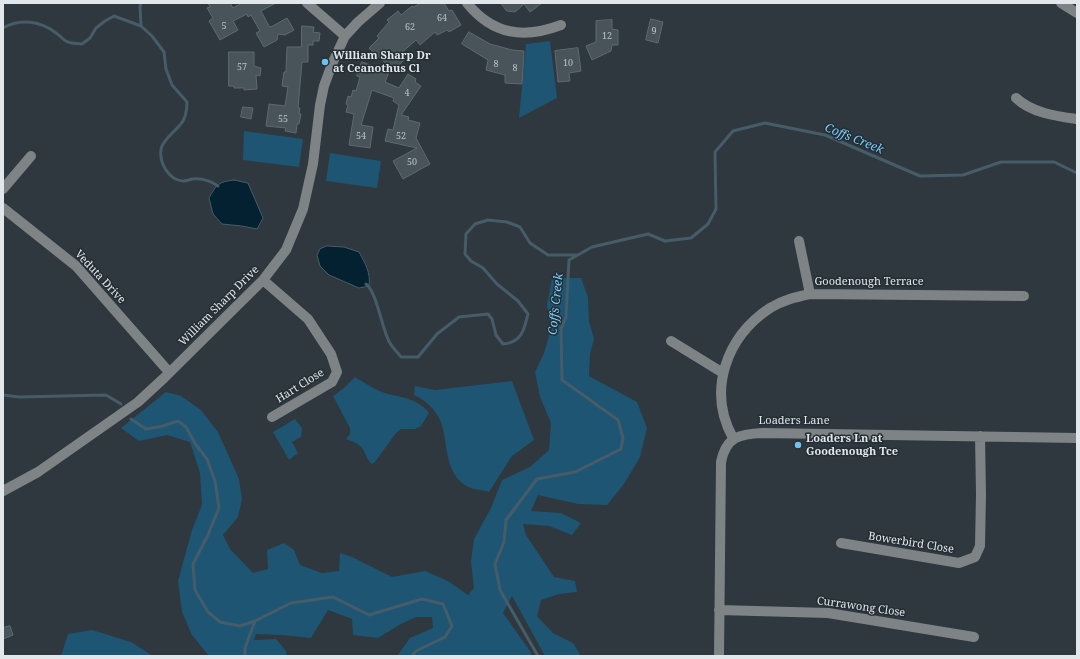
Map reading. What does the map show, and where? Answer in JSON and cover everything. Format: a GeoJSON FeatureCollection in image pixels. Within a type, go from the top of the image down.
{"type":"FeatureCollection","features":[{"type":"Feature","properties":{"kind":"street"},"geometry":{"type":"LineString","coordinates":[[307,3],[345,36]]}},
{"type":"Feature","properties":{"kind":"street","name":"William Sharp Drive"},"geometry":{"type":"LineString","coordinates":[[3,490],[38,472],[138,402],[263,280],[286,250],[303,209],[313,164],[320,105],[324,86],[332,64],[345,36],[358,22],[380,3]]}},
{"type":"Feature","properties":{"kind":"street"},"geometry":{"type":"LineString","coordinates":[[467,3],[475,12],[490,24],[505,31],[524,33],[545,31],[561,25]]}},
{"type":"Feature","properties":{"kind":"street"},"geometry":{"type":"LineString","coordinates":[[1062,3],[1077,13]]}},
{"type":"Feature","properties":{"kind":"street"},"geometry":{"type":"LineString","coordinates":[[1016,98],[1032,109],[1056,116],[1077,119]]}},
{"type":"Feature","properties":{"kind":"street"},"geometry":{"type":"LineString","coordinates":[[3,189],[31,156]]}},
{"type":"Feature","properties":{"kind":"street","name":"Veduta Drive"},"geometry":{"type":"LineString","coordinates":[[3,208],[76,266],[169,372]]}},
{"type":"Feature","properties":{"kind":"street"},"geometry":{"type":"LineString","coordinates":[[799,241],[810,294]]}},
{"type":"Feature","properties":{"kind":"street","name":"Hart Close"},"geometry":{"type":"LineString","coordinates":[[263,280],[308,319],[331,354],[337,372],[332,382],[272,417]]}},
{"type":"Feature","properties":{"kind":"street","name":"Goodenough Terrace"},"geometry":{"type":"LineString","coordinates":[[733,438],[723,416],[721,403],[723,373],[730,354],[738,339],[754,320],[770,308],[786,300],[810,294],[1024,296]]}},
{"type":"Feature","properties":{"kind":"street"},"geometry":{"type":"LineString","coordinates":[[671,340],[723,373]]}},
{"type":"Feature","properties":{"kind":"street","name":"Loaders Lane"},"geometry":{"type":"LineString","coordinates":[[733,438],[752,433],[1077,438]]}},
{"type":"Feature","properties":{"kind":"street","name":"Bowerbird Close"},"geometry":{"type":"LineString","coordinates":[[841,543],[959,563],[975,558],[980,546],[980,436]]}},
{"type":"Feature","properties":{"kind":"street"},"geometry":{"type":"LineString","coordinates":[[719,656],[721,462],[725,448],[733,438]]}},
{"type":"Feature","properties":{"kind":"street","name":"Currawong Close"},"geometry":{"type":"LineString","coordinates":[[719,610],[828,613],[974,637]]}},
{"type":"Feature","properties":{"kind":"shaded area"},"geometry":{"type":"Polygon","coordinates":[[[550,41],[557,98],[519,118],[526,44],[550,41]]]}},
{"type":"Feature","properties":{"kind":"shaded area"},"geometry":{"type":"Polygon","coordinates":[[[244,131],[303,139],[299,167],[243,160],[244,131]]]}},
{"type":"Feature","properties":{"kind":"shaded area"},"geometry":{"type":"Polygon","coordinates":[[[330,153],[381,161],[377,188],[326,181],[330,153]]]}},
{"type":"Feature","properties":{"kind":"shaded area"},"geometry":{"type":"Polygon","coordinates":[[[234,180],[248,183],[263,218],[257,229],[222,224],[213,214],[209,198],[212,193],[218,184],[234,180]]]}},
{"type":"Feature","properties":{"kind":"shaded area"},"geometry":{"type":"Polygon","coordinates":[[[327,246],[344,247],[359,252],[368,272],[369,286],[359,288],[329,275],[320,266],[317,255],[320,249],[327,246]]]}},
{"type":"Feature","properties":{"kind":"shaded area"},"geometry":{"type":"Polygon","coordinates":[[[552,278],[581,278],[588,297],[589,321],[594,339],[590,354],[589,376],[637,402],[647,428],[640,457],[624,484],[607,505],[578,504],[538,495],[531,511],[561,513],[581,523],[572,535],[549,526],[523,524],[526,535],[554,577],[575,581],[577,592],[559,594],[541,600],[537,616],[553,633],[573,643],[581,656],[545,656],[512,596],[503,613],[532,656],[397,656],[410,638],[433,628],[432,617],[416,617],[399,625],[378,638],[353,635],[352,619],[328,610],[311,638],[256,634],[254,640],[276,639],[286,651],[287,656],[209,656],[192,635],[182,612],[178,581],[192,530],[202,505],[200,473],[190,442],[167,435],[139,441],[121,428],[166,392],[181,396],[201,410],[218,432],[239,479],[242,499],[238,517],[223,535],[230,549],[253,573],[268,569],[267,550],[284,543],[294,550],[300,565],[322,573],[339,571],[340,553],[352,557],[392,577],[425,571],[448,581],[468,595],[474,588],[471,562],[474,539],[491,508],[502,480],[530,467],[549,450],[551,423],[540,397],[535,372],[544,353],[551,329],[547,305],[552,278]]]}},
{"type":"Feature","properties":{"kind":"shaded area"},"geometry":{"type":"Polygon","coordinates":[[[355,377],[382,392],[413,401],[429,413],[421,426],[415,429],[401,429],[396,433],[372,464],[360,446],[346,439],[350,434],[350,428],[333,396],[355,377]]]}},
{"type":"Feature","properties":{"kind":"shaded area"},"geometry":{"type":"Polygon","coordinates":[[[512,381],[534,440],[512,456],[489,492],[471,488],[457,478],[452,470],[447,454],[443,429],[439,418],[429,404],[414,395],[415,386],[435,390],[512,381]]]}},
{"type":"Feature","properties":{"kind":"shaded area"},"geometry":{"type":"Polygon","coordinates":[[[295,419],[302,428],[301,437],[292,442],[298,453],[289,460],[273,432],[295,419]]]}},
{"type":"Feature","properties":{"kind":"shaded area"},"geometry":{"type":"Polygon","coordinates":[[[92,630],[131,642],[153,656],[61,656],[68,634],[92,630]]]}},
{"type":"Feature","properties":{"kind":"building"},"geometry":{"type":"Polygon","coordinates":[[[208,3],[230,3],[233,8],[242,3],[276,3],[261,11],[269,26],[271,27],[287,18],[294,30],[285,35],[278,34],[277,40],[264,47],[256,33],[260,31],[251,15],[248,17],[247,14],[233,21],[238,30],[220,40],[209,21],[213,18],[207,8],[210,7],[208,3]]]}},
{"type":"Feature","properties":{"kind":"building"},"geometry":{"type":"Polygon","coordinates":[[[421,3],[444,3],[449,11],[452,10],[461,25],[449,32],[447,30],[437,35],[435,32],[420,45],[416,40],[399,55],[404,60],[396,68],[392,65],[391,68],[369,48],[379,38],[377,36],[389,22],[387,20],[398,11],[401,15],[412,6],[413,7],[421,3]]]}},
{"type":"Feature","properties":{"kind":"building"},"geometry":{"type":"Polygon","coordinates":[[[501,3],[542,3],[530,12],[524,4],[515,12],[507,11],[501,3]]]}},
{"type":"Feature","properties":{"kind":"building"},"geometry":{"type":"Polygon","coordinates":[[[651,19],[663,22],[658,43],[646,40],[651,19]]]}},
{"type":"Feature","properties":{"kind":"building"},"geometry":{"type":"Polygon","coordinates":[[[612,20],[612,29],[618,30],[618,45],[612,45],[611,51],[592,60],[586,46],[596,42],[596,21],[612,20]]]}},
{"type":"Feature","properties":{"kind":"building"},"geometry":{"type":"Polygon","coordinates":[[[302,26],[314,27],[313,32],[320,33],[319,41],[313,41],[313,45],[308,45],[308,62],[302,62],[298,108],[300,108],[299,114],[301,114],[299,124],[297,124],[296,133],[285,131],[286,128],[266,126],[269,104],[285,106],[288,87],[282,86],[284,72],[286,72],[287,47],[301,47],[302,26]]]}},
{"type":"Feature","properties":{"kind":"building"},"geometry":{"type":"Polygon","coordinates":[[[469,32],[490,44],[512,50],[524,51],[522,84],[505,83],[505,75],[486,70],[488,60],[462,44],[469,32]]]}},
{"type":"Feature","properties":{"kind":"building"},"geometry":{"type":"Polygon","coordinates":[[[578,48],[581,71],[569,73],[570,81],[558,82],[555,51],[578,48]]]}},
{"type":"Feature","properties":{"kind":"building"},"geometry":{"type":"Polygon","coordinates":[[[229,52],[254,52],[254,66],[261,68],[260,76],[256,75],[257,89],[244,90],[244,88],[234,88],[234,86],[229,86],[229,52]]]}},
{"type":"Feature","properties":{"kind":"building"},"geometry":{"type":"Polygon","coordinates":[[[362,62],[389,72],[385,82],[399,88],[408,74],[416,79],[415,82],[421,86],[401,115],[409,117],[408,120],[420,123],[416,138],[430,164],[403,179],[393,161],[417,148],[385,141],[388,129],[393,130],[399,105],[393,101],[394,98],[372,90],[361,125],[373,127],[370,148],[349,145],[354,114],[346,112],[348,105],[346,104],[348,96],[351,97],[353,90],[356,91],[360,77],[357,76],[362,62]]]}},
{"type":"Feature","properties":{"kind":"building"},"geometry":{"type":"Polygon","coordinates":[[[243,107],[253,108],[251,119],[241,117],[243,107]]]}},
{"type":"Feature","properties":{"kind":"building"},"geometry":{"type":"Polygon","coordinates":[[[10,626],[13,635],[3,639],[3,628],[10,626]]]}},
{"type":"Feature","properties":{"kind":"waterway"},"geometry":{"type":"LineString","coordinates":[[141,3],[141,26]]}},
{"type":"Feature","properties":{"kind":"waterway"},"geometry":{"type":"LineString","coordinates":[[3,28],[16,23],[30,22],[50,29],[68,42],[82,44],[90,38],[96,28],[114,16],[141,26],[152,36],[164,52],[166,69],[172,85],[187,102],[184,120],[166,139],[162,146],[161,159],[163,165],[169,174],[178,180],[186,181],[192,179],[202,179],[218,186]]}},
{"type":"Feature","properties":{"kind":"waterway","name":"Coffs Creek"},"geometry":{"type":"LineString","coordinates":[[538,656],[500,590],[495,564],[504,542],[506,520],[537,479],[575,472],[621,449],[623,438],[618,420],[562,380],[561,329],[566,317],[569,260],[592,247],[648,234],[665,241],[691,238],[708,224],[716,209],[715,152],[733,131],[765,123],[825,135],[920,176],[963,175],[1001,162],[1054,162],[1077,173]]}},
{"type":"Feature","properties":{"kind":"waterway"},"geometry":{"type":"LineString","coordinates":[[366,284],[373,294],[390,344],[401,357],[418,357],[437,334],[459,317],[488,314],[492,319],[496,335],[503,344],[514,341],[523,330],[528,314],[518,301],[497,284],[483,268],[471,261],[465,254],[466,234],[475,224],[488,220],[507,222],[520,227],[530,243],[548,255],[576,255]]}},
{"type":"Feature","properties":{"kind":"waterway"},"geometry":{"type":"LineString","coordinates":[[3,395],[19,397],[106,395],[121,404]]}},
{"type":"Feature","properties":{"kind":"waterway"},"geometry":{"type":"LineString","coordinates":[[131,419],[146,429],[163,426],[178,421],[186,427],[196,445],[207,459],[215,481],[219,508],[207,537],[193,564],[195,590],[208,612],[220,622],[240,626],[255,621]]}},
{"type":"Feature","properties":{"kind":"waterway","name":"Coffs Creek"},"geometry":{"type":"LineString","coordinates":[[245,656],[245,648],[255,621],[291,603],[333,597],[369,615],[422,599],[443,604],[452,626],[445,637],[416,651],[412,656]]}},
{"type":"Feature","properties":{"kind":"place","name":"William Sharp Dr at Ceanothus Cl"},"geometry":{"type":"Point","coordinates":[325,62]}},
{"type":"Feature","properties":{"kind":"place","name":"Loaders Ln at Goodenough Tce"},"geometry":{"type":"Point","coordinates":[798,445]}}]}
